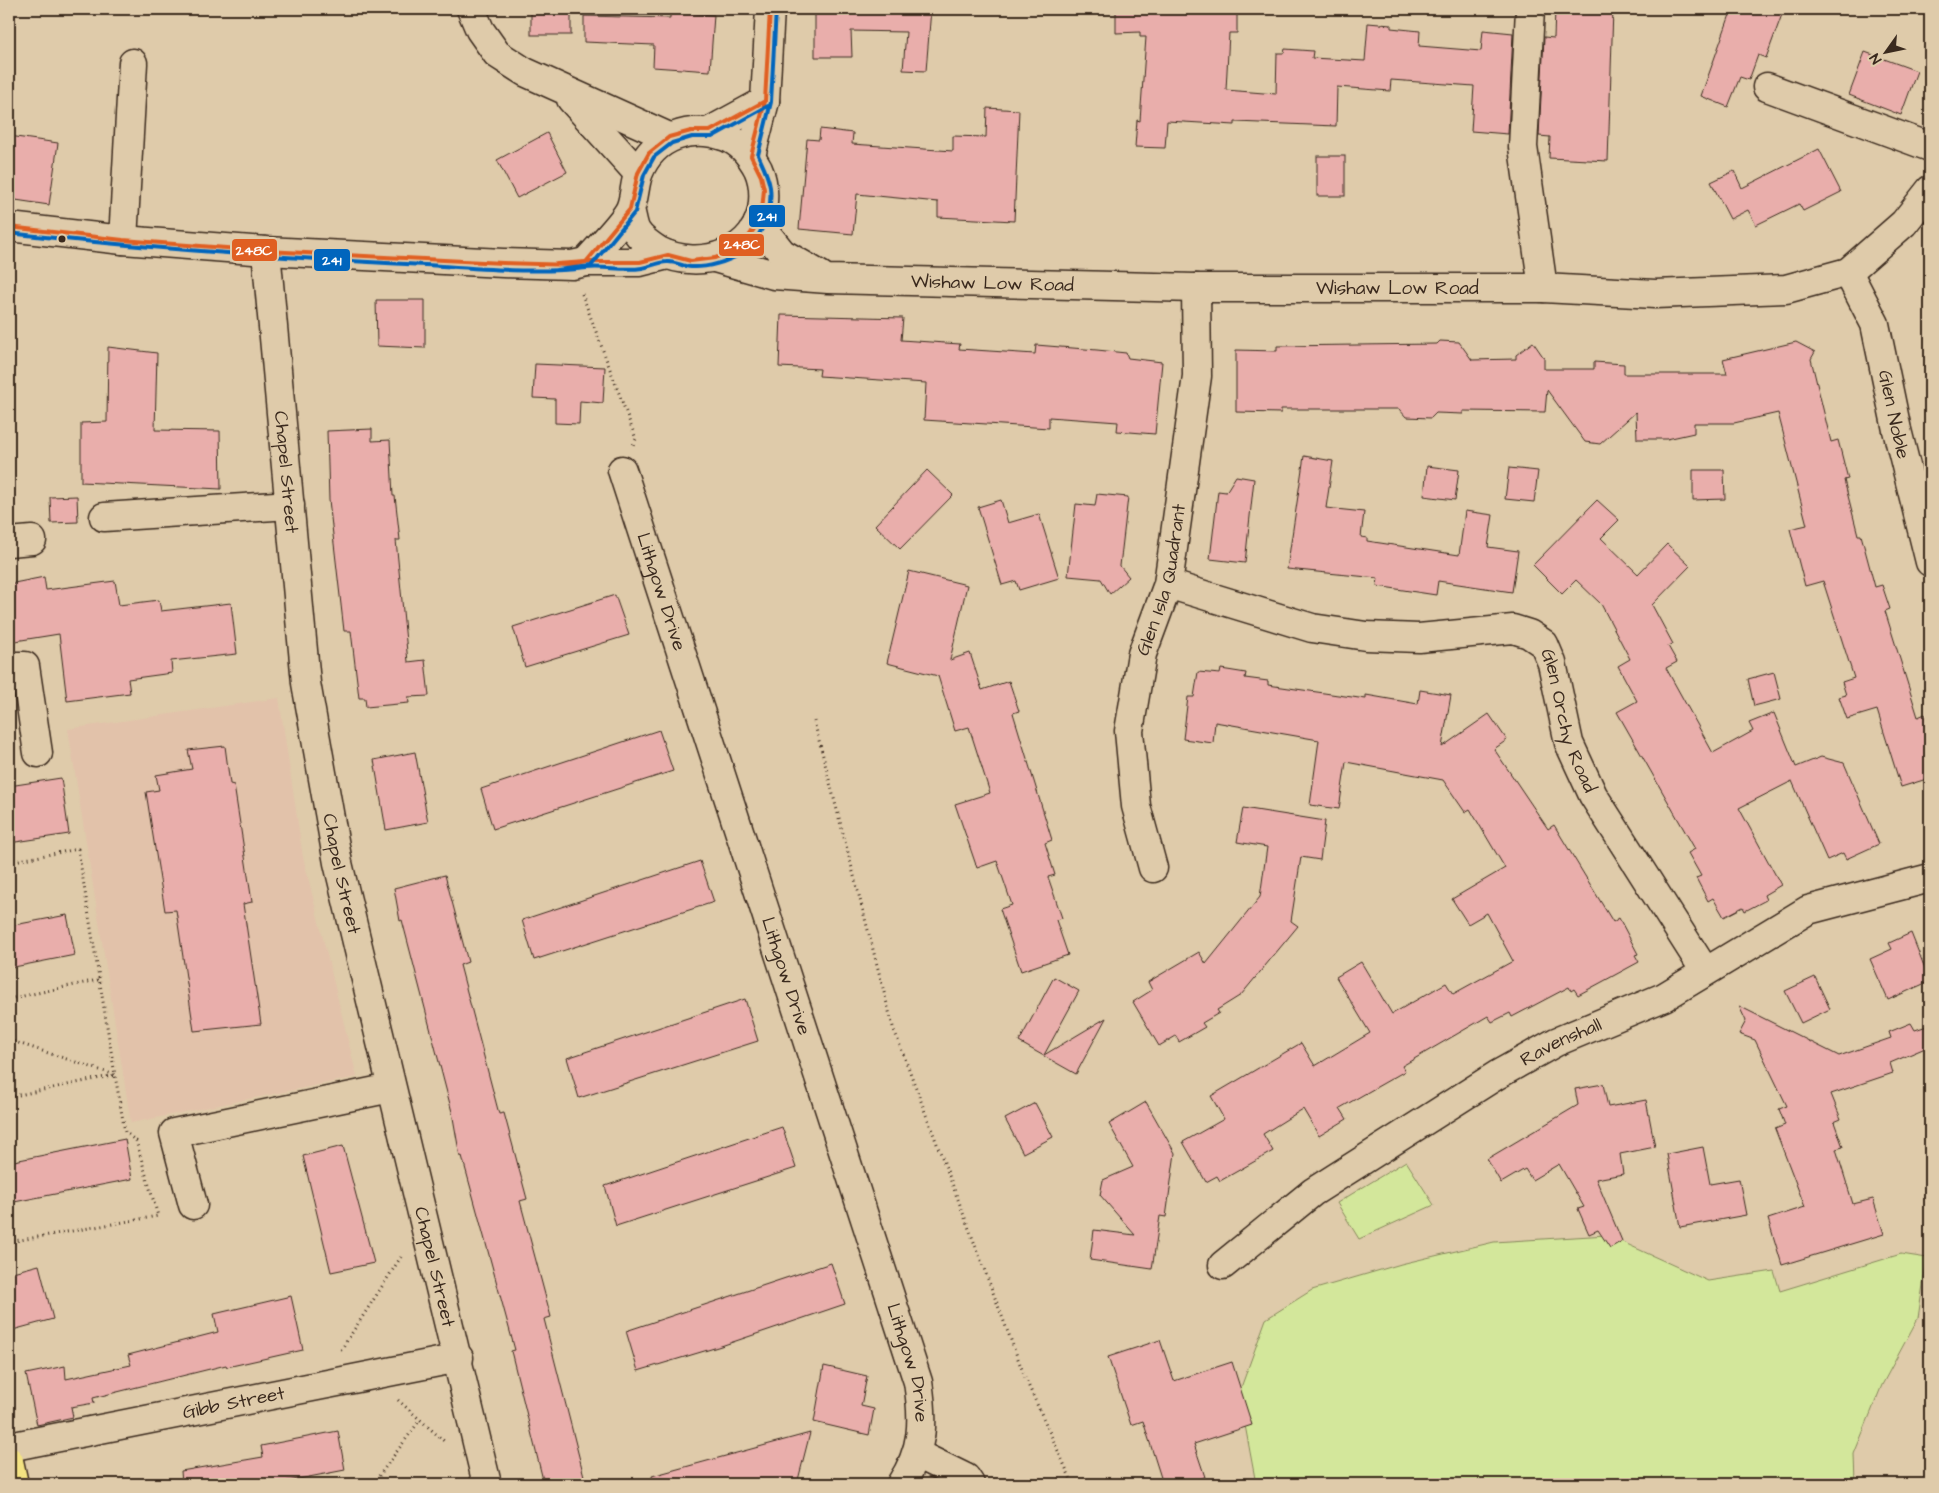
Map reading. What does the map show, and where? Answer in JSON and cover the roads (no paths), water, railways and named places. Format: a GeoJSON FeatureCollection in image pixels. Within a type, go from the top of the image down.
{"type":"FeatureCollection","features":[{"type":"Feature","properties":{"kind":"main road"},"geometry":{"type":"LineString","coordinates":[[9,1461],[14,1484]]}},
{"type":"Feature","properties":{"kind":"street"},"geometry":{"type":"LineString","coordinates":[[471,9],[480,30],[497,54],[525,72],[563,91],[669,137]]}},
{"type":"Feature","properties":{"kind":"street"},"geometry":{"type":"LineString","coordinates":[[751,156],[765,101],[770,9]]}},
{"type":"Feature","properties":{"kind":"street"},"geometry":{"type":"LineString","coordinates":[[1530,9],[1523,146],[1543,288]]}},
{"type":"Feature","properties":{"kind":"street"},"geometry":{"type":"LineString","coordinates":[[123,240],[133,63]]}},
{"type":"Feature","properties":{"kind":"street"},"geometry":{"type":"LineString","coordinates":[[1767,87],[1930,147]]}},
{"type":"Feature","properties":{"kind":"street"},"geometry":{"type":"LineString","coordinates":[[563,91],[638,173]]}},
{"type":"Feature","properties":{"kind":"street"},"geometry":{"type":"LineString","coordinates":[[710,131],[765,101]]}},
{"type":"Feature","properties":{"kind":"street"},"geometry":{"type":"LineString","coordinates":[[690,131],[710,131],[731,139],[751,156],[762,176],[764,189],[762,211],[758,223],[745,242],[736,249],[715,258],[691,260],[668,255],[651,246],[636,231],[630,209],[638,173],[650,153],[669,137],[690,131]]}},
{"type":"Feature","properties":{"kind":"street","name":"Wishaw Low Road"},"geometry":{"type":"LineString","coordinates":[[715,258],[774,274],[828,279],[1196,288],[1543,288],[1655,294],[1786,289],[1848,272],[1904,223],[1930,190]]}},
{"type":"Feature","properties":{"kind":"street"},"geometry":{"type":"LineString","coordinates":[[579,263],[630,209]]}},
{"type":"Feature","properties":{"kind":"street","name":"Wishaw Low Road"},"geometry":{"type":"LineString","coordinates":[[758,223],[782,253],[828,279]]}},
{"type":"Feature","properties":{"kind":"street"},"geometry":{"type":"LineString","coordinates":[[9,227],[123,240],[266,251],[579,263],[640,262],[668,255]]}},
{"type":"Feature","properties":{"kind":"street","name":"Chapel Street"},"geometry":{"type":"LineString","coordinates":[[266,251],[308,693],[338,863],[487,1484]]}},
{"type":"Feature","properties":{"kind":"street","name":"Glen Noble"},"geometry":{"type":"LineString","coordinates":[[1848,272],[1876,324],[1897,430],[1930,562]]}},
{"type":"Feature","properties":{"kind":"street","name":"Glen Isla Quadrant"},"geometry":{"type":"LineString","coordinates":[[1153,868],[1136,806],[1129,731],[1142,654],[1168,584],[1197,376],[1196,288]]}},
{"type":"Feature","properties":{"kind":"street","name":"Lithgow Drive"},"geometry":{"type":"LineString","coordinates":[[622,470],[918,1382],[923,1415],[917,1454],[901,1484]]}},
{"type":"Feature","properties":{"kind":"street"},"geometry":{"type":"LineString","coordinates":[[104,517],[290,505]]}},
{"type":"Feature","properties":{"kind":"street","name":"Glen Orchy Road"},"geometry":{"type":"LineString","coordinates":[[1168,584],[1312,628],[1366,636],[1420,638],[1513,630],[1529,634],[1544,644],[1552,663],[1569,743],[1593,796],[1705,970]]}},
{"type":"Feature","properties":{"kind":"street"},"geometry":{"type":"LineString","coordinates":[[9,666],[25,666],[38,753]]}},
{"type":"Feature","properties":{"kind":"street","name":"Ravenshall"},"geometry":{"type":"LineString","coordinates":[[1223,1265],[1313,1192],[1497,1075],[1556,1042],[1664,997],[1705,970],[1808,910],[1930,878]]}},
{"type":"Feature","properties":{"kind":"street"},"geometry":{"type":"LineString","coordinates":[[193,1205],[174,1133],[391,1088]]}},
{"type":"Feature","properties":{"kind":"street","name":"Gibb Street"},"geometry":{"type":"LineString","coordinates":[[9,1447],[458,1358]]}},
{"type":"Feature","properties":{"kind":"street"},"geometry":{"type":"LineString","coordinates":[[917,1454],[966,1478],[970,1484]]}}]}
